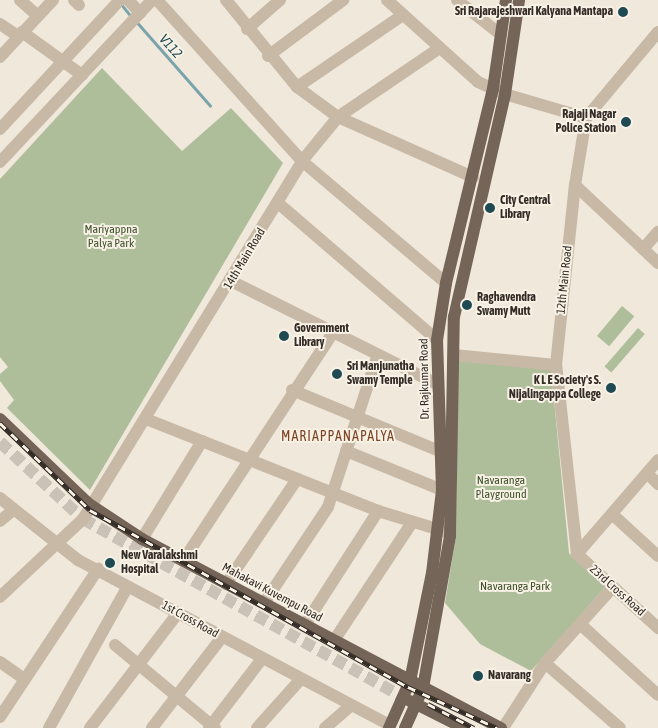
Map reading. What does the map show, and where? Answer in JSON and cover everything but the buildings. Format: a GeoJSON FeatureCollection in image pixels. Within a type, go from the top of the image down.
{"type":"FeatureCollection","features":[{"type":"Feature","properties":{"kind":"main road","name":"Dr. Rajkumar Road"},"geometry":{"type":"LineString","coordinates":[[389,727],[410,681],[437,530],[442,490],[442,452],[437,384],[437,340],[446,283],[493,89],[506,0]]}},
{"type":"Feature","properties":{"kind":"main road"},"geometry":{"type":"LineString","coordinates":[[405,728],[424,688],[450,533],[454,318],[505,94],[519,0]]}},
{"type":"Feature","properties":{"kind":"main road","name":"Mahakavi Kuvempu Road"},"geometry":{"type":"LineString","coordinates":[[0,419],[37,459],[89,504],[142,538],[333,642],[502,728]]}},
{"type":"Feature","properties":{"kind":"main road"},"geometry":{"type":"LineString","coordinates":[[402,697],[464,728]]}},
{"type":"Feature","properties":{"kind":"street"},"geometry":{"type":"LineString","coordinates":[[20,0],[38,16]]}},
{"type":"Feature","properties":{"kind":"street"},"geometry":{"type":"LineString","coordinates":[[0,57],[53,0]]}},
{"type":"Feature","properties":{"kind":"street"},"geometry":{"type":"LineString","coordinates":[[128,0],[136,17]]}},
{"type":"Feature","properties":{"kind":"street"},"geometry":{"type":"LineString","coordinates":[[0,162],[5,149],[82,75],[152,0]]}},
{"type":"Feature","properties":{"kind":"street"},"geometry":{"type":"LineString","coordinates":[[157,0],[302,160],[446,283]]}},
{"type":"Feature","properties":{"kind":"street"},"geometry":{"type":"LineString","coordinates":[[226,0],[268,56],[297,87],[338,117],[473,177]]}},
{"type":"Feature","properties":{"kind":"street"},"geometry":{"type":"LineString","coordinates":[[247,29],[280,0]]}},
{"type":"Feature","properties":{"kind":"street"},"geometry":{"type":"LineString","coordinates":[[268,56],[343,0]]}},
{"type":"Feature","properties":{"kind":"street"},"geometry":{"type":"LineString","coordinates":[[386,0],[438,49],[493,89],[586,118],[658,32]]}},
{"type":"Feature","properties":{"kind":"street"},"geometry":{"type":"LineString","coordinates":[[457,0],[500,34]]}},
{"type":"Feature","properties":{"kind":"street"},"geometry":{"type":"LineString","coordinates":[[0,129],[62,60],[118,2]]}},
{"type":"Feature","properties":{"kind":"street"},"geometry":{"type":"LineString","coordinates":[[297,87],[403,15]]}},
{"type":"Feature","properties":{"kind":"street"},"geometry":{"type":"LineString","coordinates":[[0,24],[62,60],[82,75]]}},
{"type":"Feature","properties":{"kind":"street","name":"14th Main Road"},"geometry":{"type":"LineString","coordinates":[[0,597],[58,545],[83,519],[89,504],[146,419],[278,203],[302,160],[338,117],[438,49]]}},
{"type":"Feature","properties":{"kind":"street","name":"12th Main Road"},"geometry":{"type":"LineString","coordinates":[[577,554],[556,365],[575,185],[586,118]]}},
{"type":"Feature","properties":{"kind":"street"},"geometry":{"type":"LineString","coordinates":[[575,185],[658,263]]}},
{"type":"Feature","properties":{"kind":"street"},"geometry":{"type":"LineString","coordinates":[[278,203],[437,340]]}},
{"type":"Feature","properties":{"kind":"street"},"geometry":{"type":"LineString","coordinates":[[643,249],[658,232]]}},
{"type":"Feature","properties":{"kind":"street"},"geometry":{"type":"LineString","coordinates":[[231,281],[376,357],[437,384]]}},
{"type":"Feature","properties":{"kind":"street"},"geometry":{"type":"LineString","coordinates":[[183,561],[292,390],[332,334]]}},
{"type":"Feature","properties":{"kind":"street"},"geometry":{"type":"LineString","coordinates":[[454,355],[556,365]]}},
{"type":"Feature","properties":{"kind":"street"},"geometry":{"type":"LineString","coordinates":[[264,603],[328,507],[358,419],[376,357]]}},
{"type":"Feature","properties":{"kind":"street"},"geometry":{"type":"LineString","coordinates":[[292,390],[358,419],[442,452]]}},
{"type":"Feature","properties":{"kind":"street"},"geometry":{"type":"LineString","coordinates":[[146,419],[378,512],[411,524],[450,533]]}},
{"type":"Feature","properties":{"kind":"street"},"geometry":{"type":"LineString","coordinates":[[142,538],[202,441]]}},
{"type":"Feature","properties":{"kind":"street"},"geometry":{"type":"LineString","coordinates":[[346,452],[442,490]]}},
{"type":"Feature","properties":{"kind":"street"},"geometry":{"type":"LineString","coordinates":[[577,554],[658,460]]}},
{"type":"Feature","properties":{"kind":"street"},"geometry":{"type":"LineString","coordinates":[[647,473],[658,484]]}},
{"type":"Feature","properties":{"kind":"street"},"geometry":{"type":"LineString","coordinates":[[226,584],[297,479]]}},
{"type":"Feature","properties":{"kind":"street","name":"1st Cross Road"},"geometry":{"type":"LineString","coordinates":[[0,498],[58,545],[98,569],[261,660],[389,727]]}},
{"type":"Feature","properties":{"kind":"street"},"geometry":{"type":"LineString","coordinates":[[0,521],[13,510]]}},
{"type":"Feature","properties":{"kind":"street"},"geometry":{"type":"LineString","coordinates":[[304,626],[378,512]]}},
{"type":"Feature","properties":{"kind":"street"},"geometry":{"type":"LineString","coordinates":[[612,514],[658,556]]}},
{"type":"Feature","properties":{"kind":"street"},"geometry":{"type":"LineString","coordinates":[[333,642],[411,524]]}},
{"type":"Feature","properties":{"kind":"street","name":"23rd Cross Road"},"geometry":{"type":"LineString","coordinates":[[577,554],[658,628]]}},
{"type":"Feature","properties":{"kind":"street"},"geometry":{"type":"LineString","coordinates":[[0,717],[98,569]]}},
{"type":"Feature","properties":{"kind":"street"},"geometry":{"type":"LineString","coordinates":[[49,728],[128,586]]}},
{"type":"Feature","properties":{"kind":"street"},"geometry":{"type":"LineString","coordinates":[[502,728],[545,663],[613,587]]}},
{"type":"Feature","properties":{"kind":"street"},"geometry":{"type":"LineString","coordinates":[[90,728],[141,666],[178,613]]}},
{"type":"Feature","properties":{"kind":"street"},"geometry":{"type":"LineString","coordinates":[[580,624],[658,695]]}},
{"type":"Feature","properties":{"kind":"street"},"geometry":{"type":"LineString","coordinates":[[152,728],[222,637]]}},
{"type":"Feature","properties":{"kind":"street"},"geometry":{"type":"LineString","coordinates":[[114,645],[212,727],[261,660]]}},
{"type":"Feature","properties":{"kind":"street"},"geometry":{"type":"LineString","coordinates":[[0,662],[24,679]]}},
{"type":"Feature","properties":{"kind":"street"},"geometry":{"type":"LineString","coordinates":[[545,663],[620,728]]}},
{"type":"Feature","properties":{"kind":"street"},"geometry":{"type":"LineString","coordinates":[[258,728],[300,680]]}},
{"type":"Feature","properties":{"kind":"street"},"geometry":{"type":"LineString","coordinates":[[325,728],[350,706]]}},
{"type":"Feature","properties":{"kind":"green space","name":"Mariyappna Palya Park"},"geometry":{"type":"Polygon","coordinates":[[[102,68],[182,151],[231,108],[283,163],[90,490],[7,408],[14,400],[0,381],[0,374],[8,367],[0,357],[0,179],[102,68]]]}},
{"type":"Feature","properties":{"kind":"green space"},"geometry":{"type":"Polygon","coordinates":[[[622,306],[634,316],[609,346],[597,336],[622,306]]]}},
{"type":"Feature","properties":{"kind":"green space"},"geometry":{"type":"Polygon","coordinates":[[[638,328],[645,334],[611,372],[605,366],[638,328]]]}},
{"type":"Feature","properties":{"kind":"green space","name":"Navaranga Park"},"geometry":{"type":"Polygon","coordinates":[[[458,360],[551,370],[569,553],[605,587],[531,671],[480,644],[445,603],[456,536],[458,360]]]}},
{"type":"Feature","properties":{"kind":"waterway","name":"V112"},"geometry":{"type":"LineString","coordinates":[[122,5],[131,16]]}},
{"type":"Feature","properties":{"kind":"waterway","name":"V112"},"geometry":{"type":"LineString","coordinates":[[137,22],[210,105]]}},
{"type":"Feature","properties":{"kind":"tunnel"},"geometry":{"type":"LineString","coordinates":[[0,442],[83,519],[403,697]]}},
{"type":"Feature","properties":{"kind":"railway"},"geometry":{"type":"LineString","coordinates":[[0,423],[90,510],[408,687],[497,728]]}},
{"type":"Feature","properties":{"kind":"railway"},"geometry":{"type":"LineString","coordinates":[[428,704],[474,728]]}},
{"type":"Feature","properties":{"kind":"place","name":"Sri Rajarajeshwari Kalyana Mantapa"},"geometry":{"type":"Point","coordinates":[623,12]}},
{"type":"Feature","properties":{"kind":"place","name":"Rajaji Nagar Police Station"},"geometry":{"type":"Point","coordinates":[626,122]}},
{"type":"Feature","properties":{"kind":"place","name":"City Central Library"},"geometry":{"type":"Point","coordinates":[490,208]}},
{"type":"Feature","properties":{"kind":"place","name":"Raghavendra Swamy Mutt"},"geometry":{"type":"Point","coordinates":[467,305]}},
{"type":"Feature","properties":{"kind":"place","name":"Government Library"},"geometry":{"type":"Point","coordinates":[284,336]}},
{"type":"Feature","properties":{"kind":"place","name":"Sri Manjunatha Swamy Temple"},"geometry":{"type":"Point","coordinates":[337,374]}},
{"type":"Feature","properties":{"kind":"place","name":"K L E Society's S. Nijalingappa College"},"geometry":{"type":"Point","coordinates":[611,388]}},
{"type":"Feature","properties":{"kind":"place","name":"New Varalakshmi Hospital"},"geometry":{"type":"Point","coordinates":[110,563]}},
{"type":"Feature","properties":{"kind":"place","name":"Navarang"},"geometry":{"type":"Point","coordinates":[478,676]}},
{"type":"Feature","properties":{"kind":"district","name":"MARIAPPANAPALYA"},"geometry":{"type":"Point","coordinates":[338,436]}},
{"type":"Feature","properties":{"kind":"park label","name":"Navaranga Playground"},"geometry":{"type":"Point","coordinates":[501,488]}}]}
